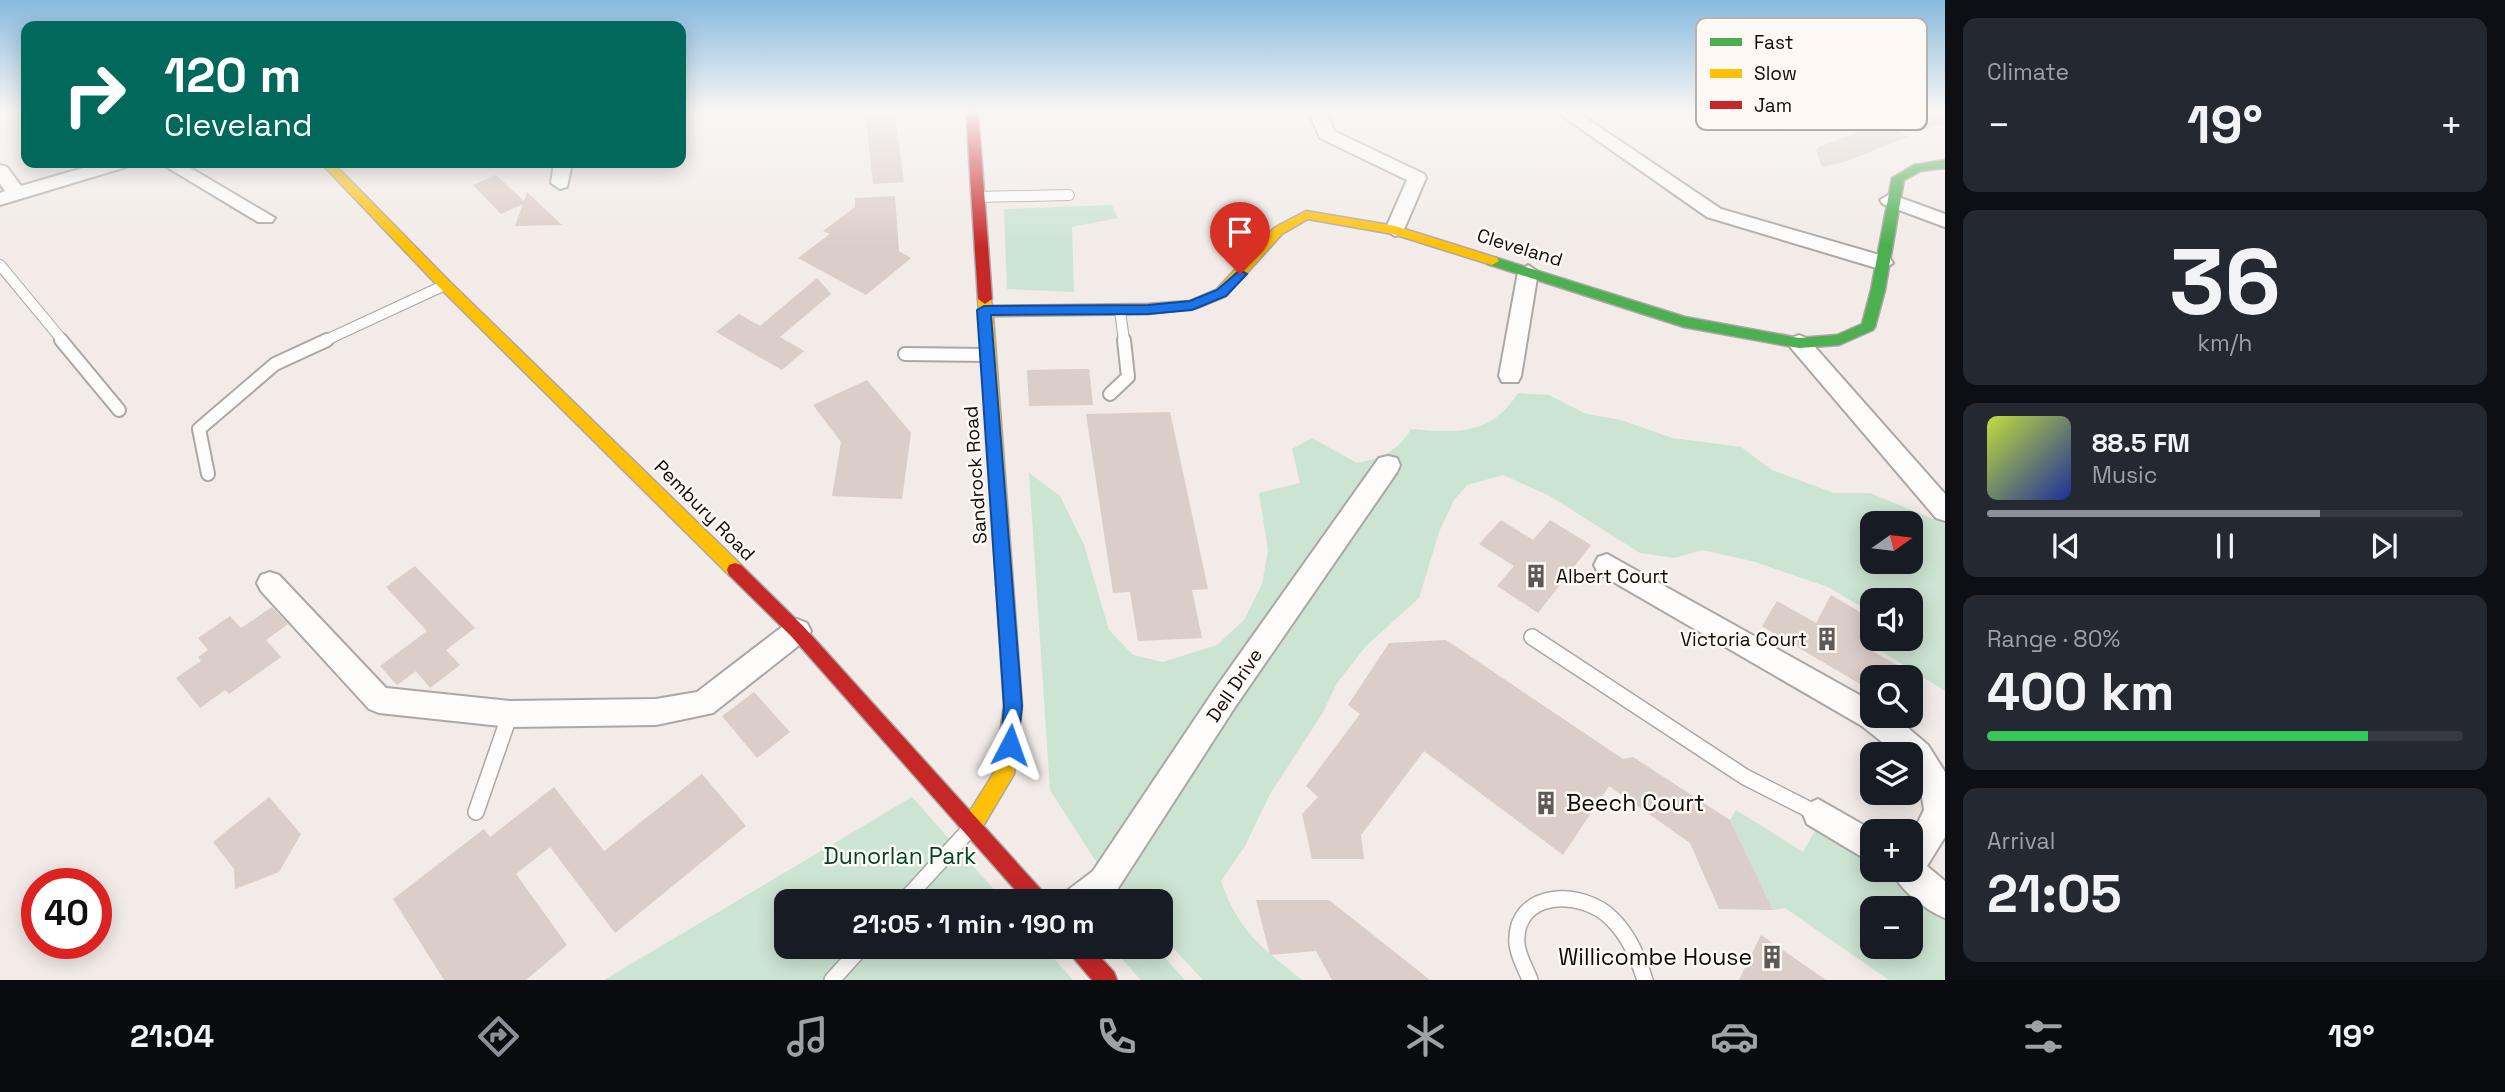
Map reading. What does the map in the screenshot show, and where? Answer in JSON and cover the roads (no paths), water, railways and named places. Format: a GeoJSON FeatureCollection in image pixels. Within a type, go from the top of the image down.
{"type":"FeatureCollection","features":[{"type":"Feature","properties":{"kind":"street","name":"Sandrock Road"},"geometry":{"type":"LineString","coordinates":[[972,826],[1004,774],[1013,706],[975,156]]}},
{"type":"Feature","properties":{"kind":"street"},"geometry":{"type":"LineString","coordinates":[[1371,156],[1417,178],[1395,230]]}},
{"type":"Feature","properties":{"kind":"street"},"geometry":{"type":"LineString","coordinates":[[1630,156],[1714,213],[1883,263]]}},
{"type":"Feature","properties":{"kind":"street","name":"Cleveland"},"geometry":{"type":"LineString","coordinates":[[984,310],[1120,310],[1192,305],[1222,293],[1278,231],[1307,215],[1333,217],[1395,230],[1684,322],[1799,343],[1839,340],[1868,327],[1878,302],[1890,200],[1898,178],[1918,168],[1945,164]]}},
{"type":"Feature","properties":{"kind":"street"},"geometry":{"type":"LineString","coordinates":[[0,171],[9,196],[102,168]]}},
{"type":"Feature","properties":{"kind":"street"},"geometry":{"type":"LineString","coordinates":[[178,168],[265,218]]}},
{"type":"Feature","properties":{"kind":"street","name":"Pembury Road"},"geometry":{"type":"LineString","coordinates":[[332,168],[445,285],[797,631],[1027,889]]}},
{"type":"Feature","properties":{"kind":"street"},"geometry":{"type":"LineString","coordinates":[[560,183],[562,168]]}},
{"type":"Feature","properties":{"kind":"street"},"geometry":{"type":"LineString","coordinates":[[1890,200],[1945,221]]}},
{"type":"Feature","properties":{"kind":"street"},"geometry":{"type":"LineString","coordinates":[[1510,376],[1528,272]]}},
{"type":"Feature","properties":{"kind":"street"},"geometry":{"type":"LineString","coordinates":[[1799,343],[1945,511]]}},
{"type":"Feature","properties":{"kind":"street","name":"Dell Drive"},"geometry":{"type":"LineString","coordinates":[[1095,889],[1104,882],[1225,698],[1388,466]]}},
{"type":"Feature","properties":{"kind":"street"},"geometry":{"type":"LineString","coordinates":[[1606,565],[1872,717],[1903,738],[1923,762],[1936,787],[1940,811],[1923,846]]}},
{"type":"Feature","properties":{"kind":"street"},"geometry":{"type":"LineString","coordinates":[[270,583],[379,700],[509,714],[656,712],[703,704],[797,631]]}},
{"type":"Feature","properties":{"kind":"street"},"geometry":{"type":"LineString","coordinates":[[1818,814],[1860,840]]}},
{"type":"Feature","properties":{"kind":"street"},"geometry":{"type":"LineString","coordinates":[[1921,882],[1945,902]]}},
{"type":"Feature","properties":{"kind":"street"},"geometry":{"type":"LineString","coordinates":[[1088,959],[1106,980]]}},
{"type":"Feature","properties":{"kind":"lane"},"geometry":{"type":"LineString","coordinates":[[978,197],[1069,195]]}},
{"type":"Feature","properties":{"kind":"lane"},"geometry":{"type":"LineString","coordinates":[[0,265],[119,410]]}},
{"type":"Feature","properties":{"kind":"lane"},"geometry":{"type":"LineString","coordinates":[[208,474],[199,429],[275,364],[445,285]]}},
{"type":"Feature","properties":{"kind":"lane"},"geometry":{"type":"LineString","coordinates":[[1110,394],[1129,377],[1120,310]]}},
{"type":"Feature","properties":{"kind":"lane"},"geometry":{"type":"LineString","coordinates":[[905,354],[987,355]]}},
{"type":"Feature","properties":{"kind":"lane"},"geometry":{"type":"LineString","coordinates":[[1532,637],[1745,777],[1818,814]]}},
{"type":"Feature","properties":{"kind":"lane"},"geometry":{"type":"LineString","coordinates":[[476,811],[509,714]]}},
{"type":"Feature","properties":{"kind":"lane"},"geometry":{"type":"LineString","coordinates":[[915,889],[972,826]]}},
{"type":"Feature","properties":{"kind":"lane"},"geometry":{"type":"LineString","coordinates":[[1530,980],[1522,965],[1516,943],[1517,928],[1524,911],[1547,897],[1574,897],[1608,914],[1628,934],[1640,956],[1645,980]]}},
{"type":"Feature","properties":{"kind":"lane"},"geometry":{"type":"LineString","coordinates":[[832,980],[851,959]]}},
{"type":"Feature","properties":{"kind":"place","name":"Albert Court"},"geometry":{"type":"Point","coordinates":[1536,576]}},
{"type":"Feature","properties":{"kind":"place","name":"Victoria Court"},"geometry":{"type":"Point","coordinates":[1827,639]}},
{"type":"Feature","properties":{"kind":"place","name":"Beech Court"},"geometry":{"type":"Point","coordinates":[1546,803]}},
{"type":"Feature","properties":{"kind":"place","name":"Willicombe House"},"geometry":{"type":"Point","coordinates":[1772,957]}},
{"type":"Feature","properties":{"kind":"park label","name":"Dunorlan Park"},"geometry":{"type":"Point","coordinates":[900,856]}}]}
